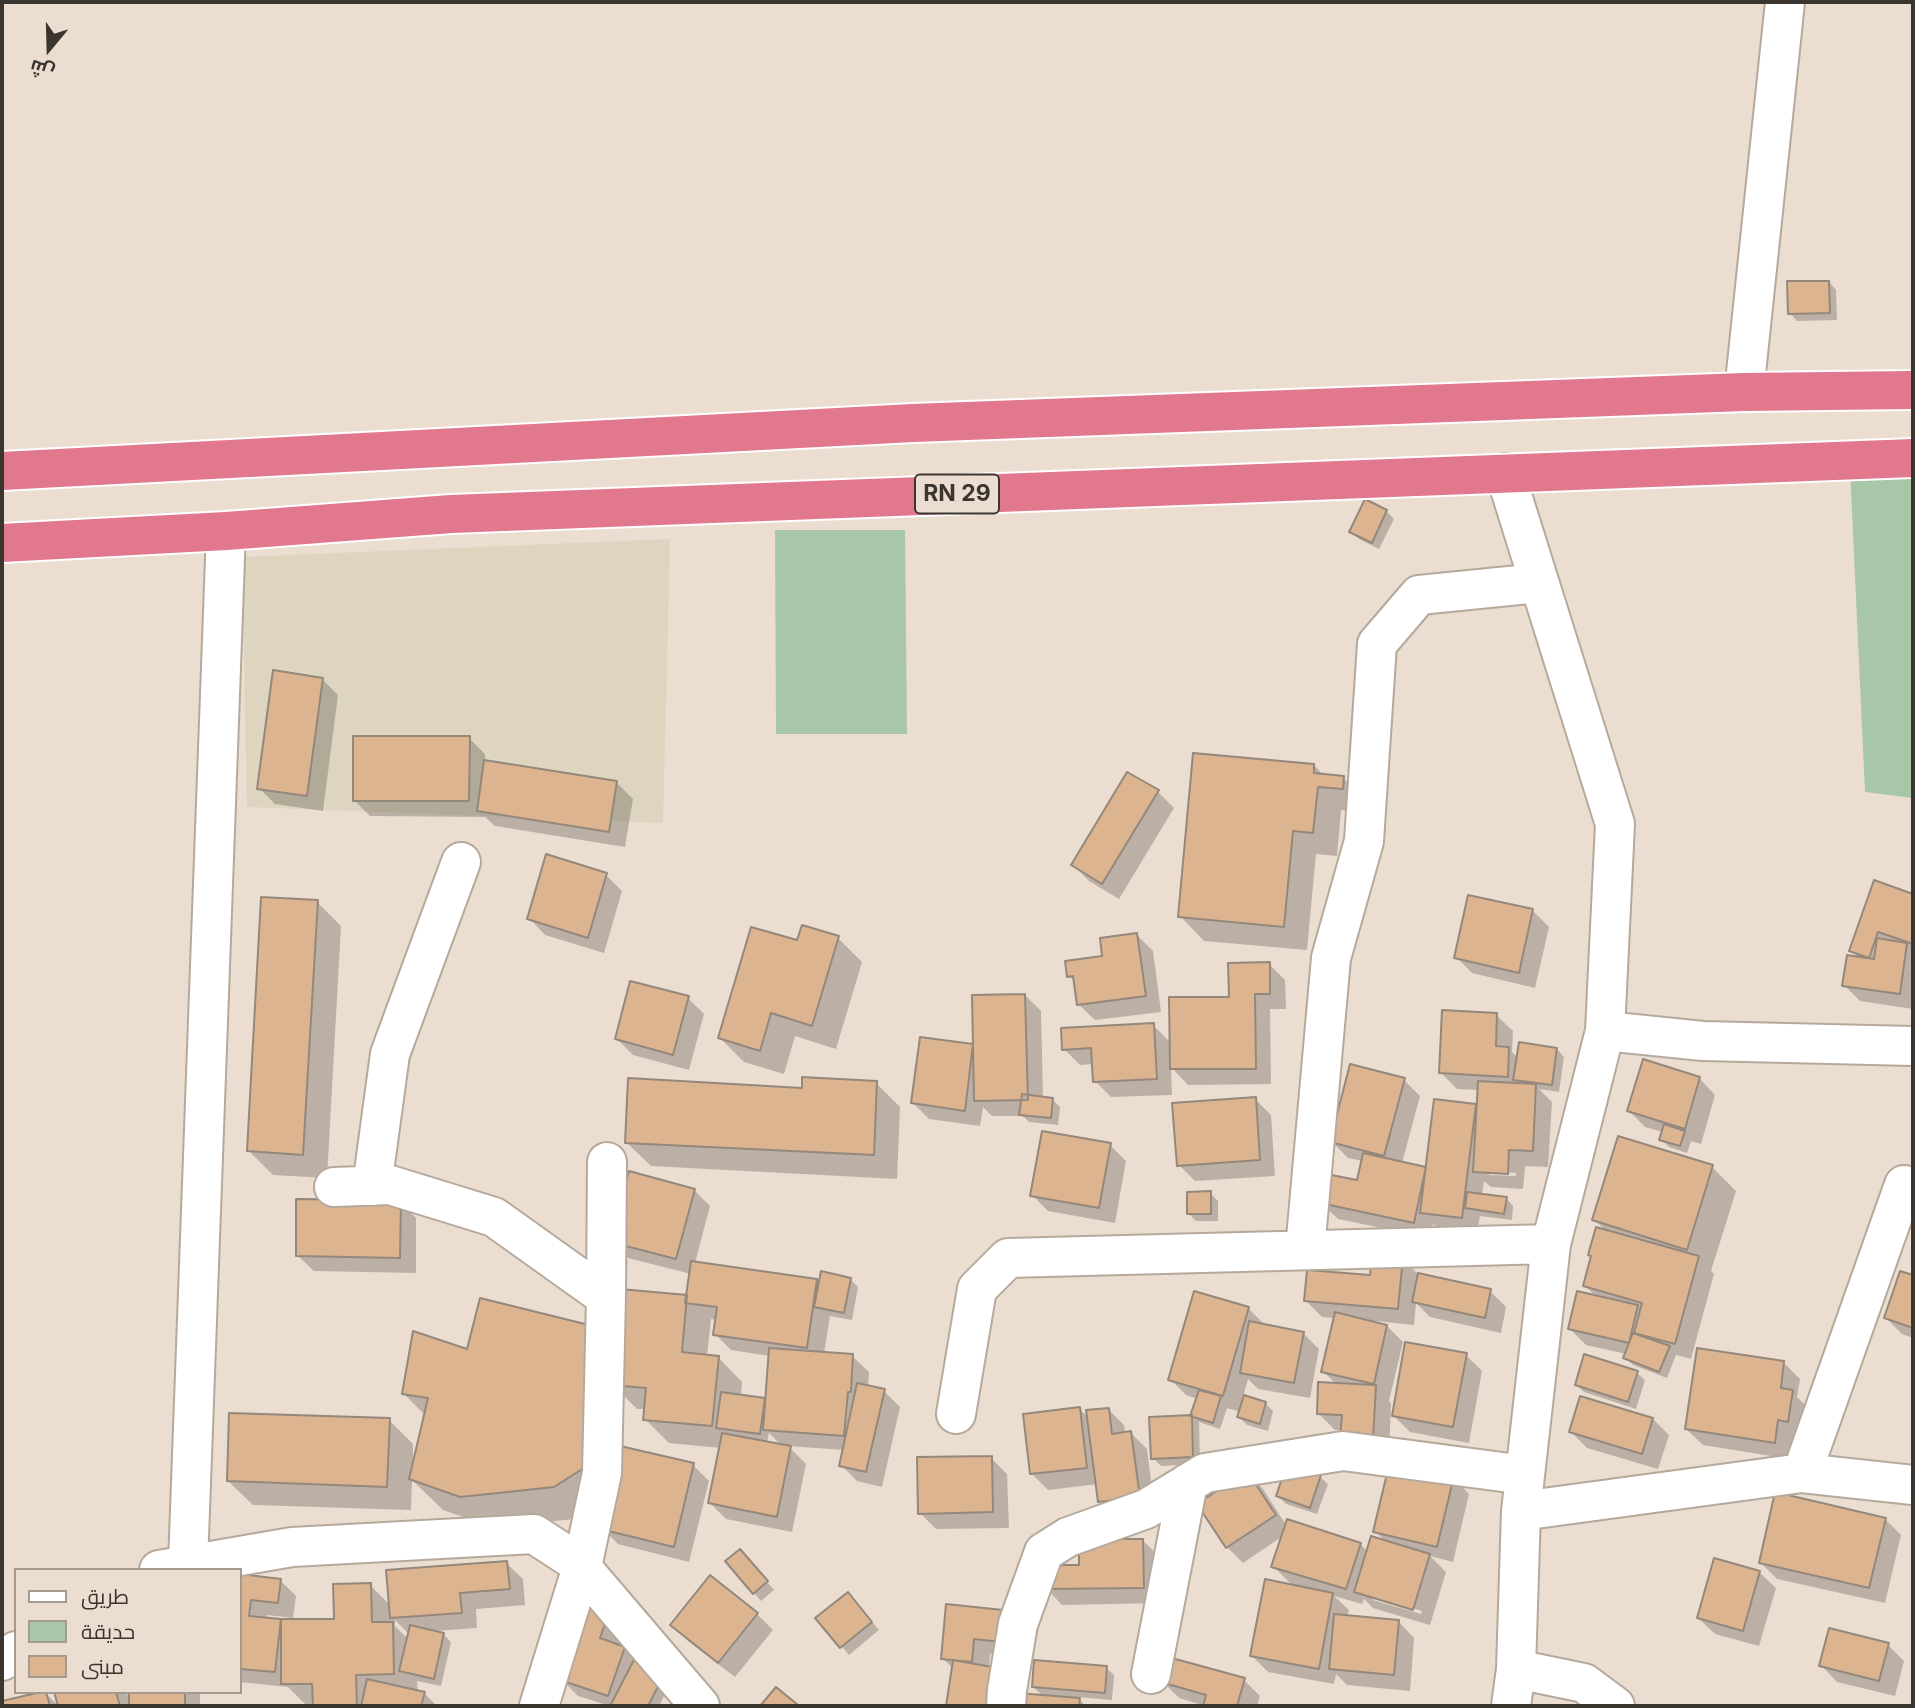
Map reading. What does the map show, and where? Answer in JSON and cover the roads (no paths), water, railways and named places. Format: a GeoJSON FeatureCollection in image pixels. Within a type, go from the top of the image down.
{"type":"FeatureCollection","features":[{"type":"Feature","properties":{"kind":"highway"},"geometry":{"type":"LineString","coordinates":[[2,471],[913,423],[1744,392],[1913,390]]}},
{"type":"Feature","properties":{"kind":"highway","name":"RN 29"},"geometry":{"type":"LineString","coordinates":[[2,543],[226,531],[451,514],[1913,458]]}},
{"type":"Feature","properties":{"kind":"street"},"geometry":{"type":"LineString","coordinates":[[1744,392],[1785,2]]}},
{"type":"Feature","properties":{"kind":"street"},"geometry":{"type":"LineString","coordinates":[[1504,473],[1615,824],[1605,1031],[1552,1244],[1523,1493],[1516,1669],[1511,1706]]}},
{"type":"Feature","properties":{"kind":"street"},"geometry":{"type":"LineString","coordinates":[[226,531],[174,1567],[292,1547],[534,1534],[582,1567],[700,1706]]}},
{"type":"Feature","properties":{"kind":"street"},"geometry":{"type":"LineString","coordinates":[[1305,1250],[1331,958],[1364,841],[1377,644],[1419,595],[1539,583]]}},
{"type":"Feature","properties":{"kind":"street"},"geometry":{"type":"LineString","coordinates":[[372,1186],[390,1054],[461,862]]}},
{"type":"Feature","properties":{"kind":"street"},"geometry":{"type":"LineString","coordinates":[[1605,1031],[1703,1041],[1913,1046]]}},
{"type":"Feature","properties":{"kind":"street"},"geometry":{"type":"LineString","coordinates":[[539,1706],[582,1567],[602,1473],[607,1162]]}},
{"type":"Feature","properties":{"kind":"street"},"geometry":{"type":"LineString","coordinates":[[334,1187],[390,1185],[494,1217],[606,1297]]}},
{"type":"Feature","properties":{"kind":"street"},"geometry":{"type":"LineString","coordinates":[[1802,1473],[1904,1185]]}},
{"type":"Feature","properties":{"kind":"street"},"geometry":{"type":"LineString","coordinates":[[956,1414],[977,1289],[1008,1258],[1552,1244]]}},
{"type":"Feature","properties":{"kind":"street"},"geometry":{"type":"LineString","coordinates":[[1006,1706],[1018,1624],[1044,1552],[1068,1537],[1146,1509],[1205,1473],[1343,1451],[1523,1493],[1802,1473],[1913,1485]]}},
{"type":"Feature","properties":{"kind":"street"},"geometry":{"type":"LineString","coordinates":[[1151,1674],[1188,1483]]}},
{"type":"Feature","properties":{"kind":"street"},"geometry":{"type":"LineString","coordinates":[[1516,1669],[1584,1683],[1615,1706]]}}]}
